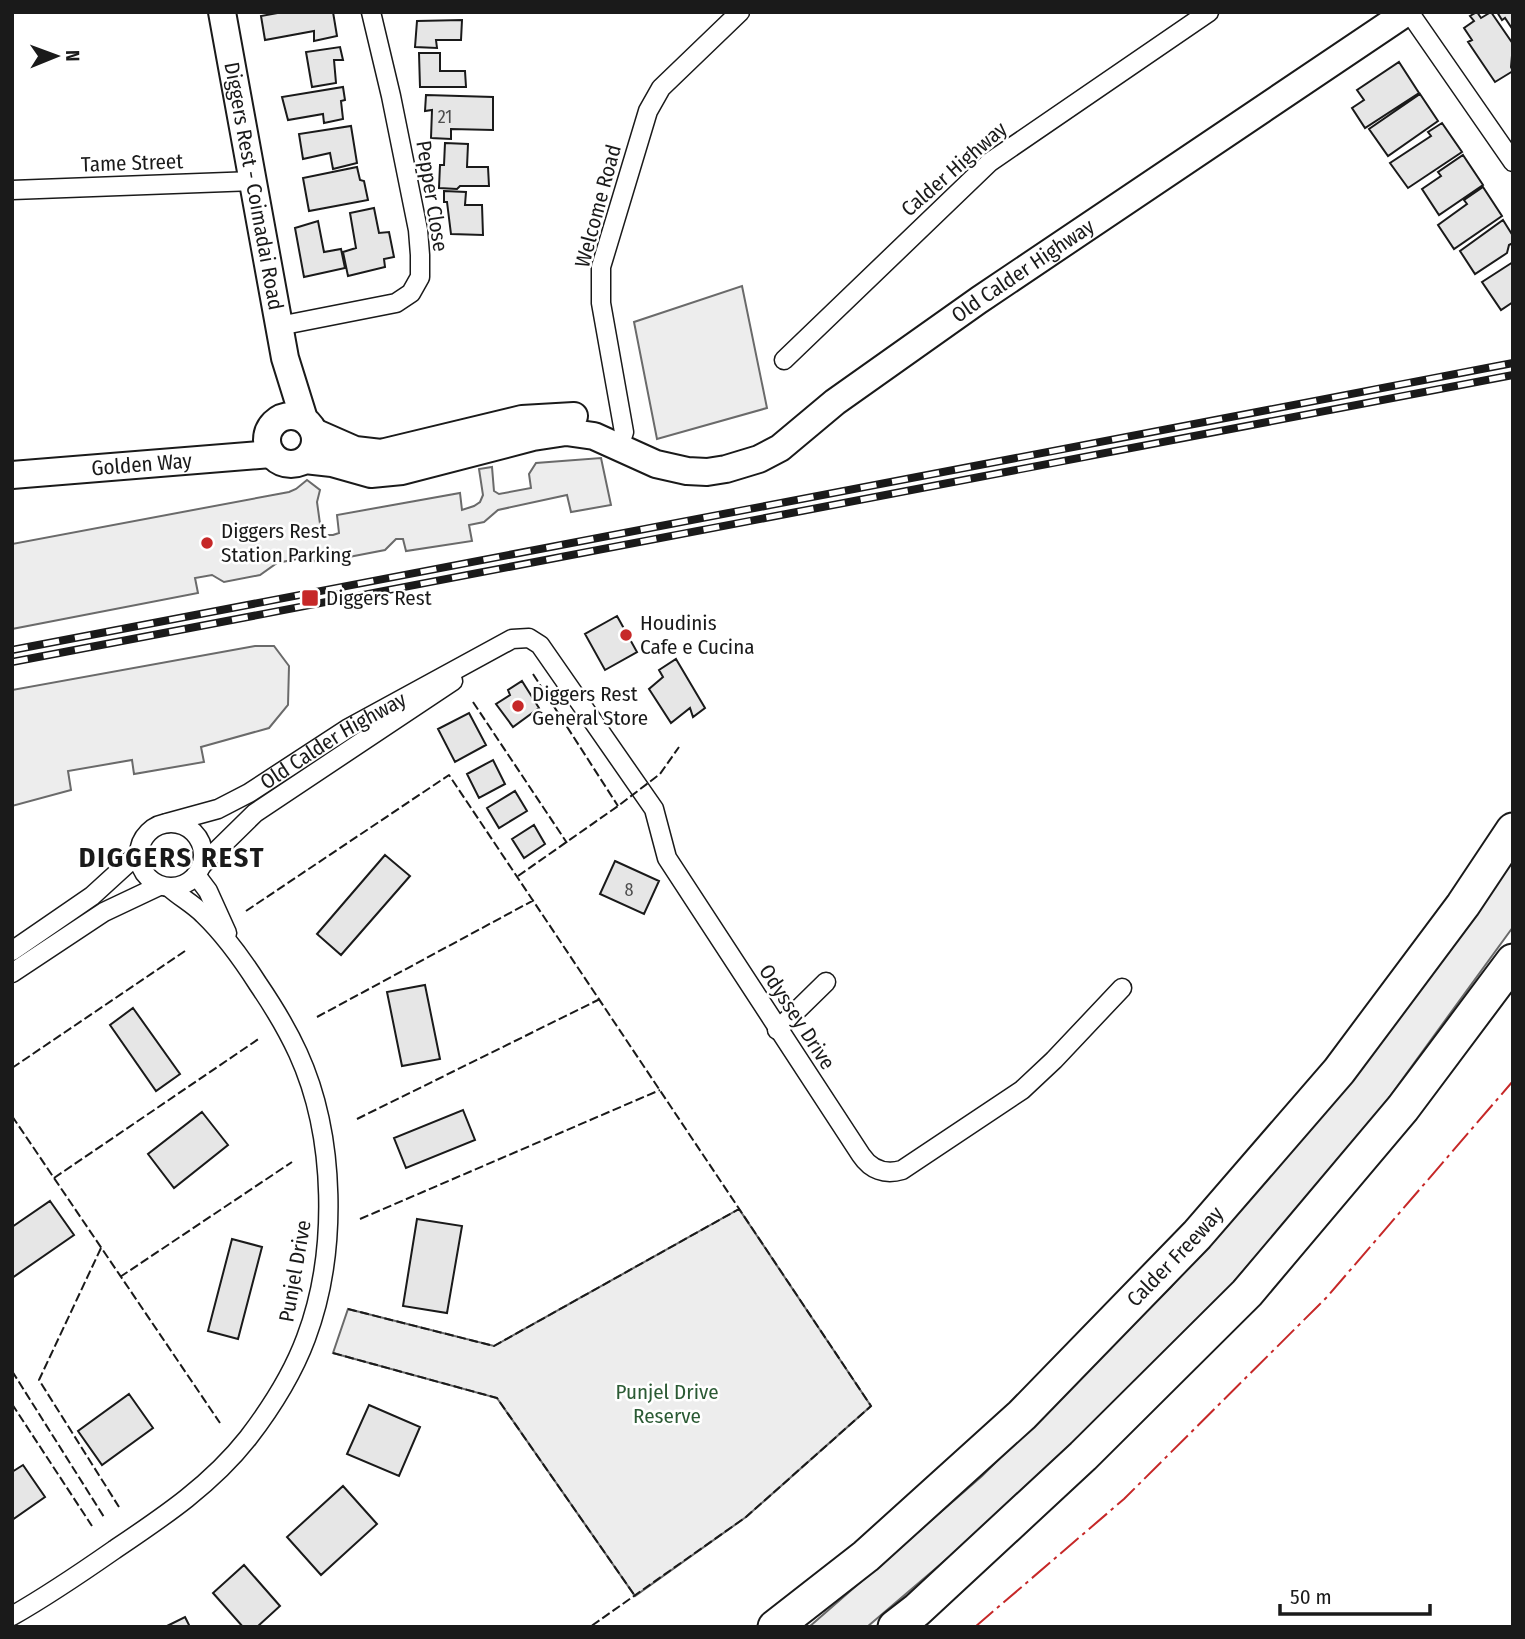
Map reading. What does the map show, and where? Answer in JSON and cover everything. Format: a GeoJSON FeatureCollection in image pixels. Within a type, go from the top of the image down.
{"type":"FeatureCollection","features":[{"type":"Feature","properties":{"kind":"highway","name":"Calder Freeway"},"geometry":{"type":"LineString","coordinates":[[775,1627],[866,1556],[1022,1415],[1197,1235],[1339,1071],[1463,905],[1513,830]]}},
{"type":"Feature","properties":{"kind":"highway"},"geometry":{"type":"LineString","coordinates":[[895,1627],[917,1610],[1083,1456],[1247,1293],[1403,1108],[1513,961]]}},
{"type":"Feature","properties":{"kind":"street","name":"Diggers Rest - Coimadai Road"},"geometry":{"type":"LineString","coordinates":[[222,12],[279,327],[301,423]]}},
{"type":"Feature","properties":{"kind":"street","name":"Pepper Close"},"geometry":{"type":"LineString","coordinates":[[279,327],[396,303],[411,293],[420,277],[418,230],[371,12]]}},
{"type":"Feature","properties":{"kind":"street","name":"Welcome Road"},"geometry":{"type":"LineString","coordinates":[[623,443],[601,303],[601,267],[648,111],[661,88],[740,12]]}},
{"type":"Feature","properties":{"kind":"street","name":"Calder Highway"},"geometry":{"type":"LineString","coordinates":[[784,360],[990,162],[1209,12]]}},
{"type":"Feature","properties":{"kind":"street","name":"Old Calder Highway"},"geometry":{"type":"LineString","coordinates":[[623,443],[670,468],[707,472],[759,459],[780,448],[835,402],[979,300],[1408,12]]}},
{"type":"Feature","properties":{"kind":"street"},"geometry":{"type":"LineString","coordinates":[[1408,12],[1513,162]]}},
{"type":"Feature","properties":{"kind":"street","name":"Tame Street"},"geometry":{"type":"LineString","coordinates":[[12,190],[254,181]]}},
{"type":"Feature","properties":{"kind":"street"},"geometry":{"type":"LineString","coordinates":[[305,460],[332,463],[371,474],[386,474],[533,437],[566,432],[669,454],[714,457],[735,453],[762,442],[835,402]]}},
{"type":"Feature","properties":{"kind":"street"},"geometry":{"type":"LineString","coordinates":[[301,423],[314,448],[305,460],[299,463],[281,462],[271,454],[267,442],[269,429],[301,423],[355,450],[382,453],[544,416],[580,417],[623,443]]}},
{"type":"Feature","properties":{"kind":"street","name":"Golden Way"},"geometry":{"type":"LineString","coordinates":[[12,475],[271,454]]}},
{"type":"Feature","properties":{"kind":"street","name":"Odyssey Drive"},"geometry":{"type":"LineString","coordinates":[[512,639],[528,638],[540,645],[654,809],[667,858],[865,1162],[878,1170],[902,1170],[1022,1090],[1122,988]]}},
{"type":"Feature","properties":{"kind":"street","name":"Old Calder Highway"},"geometry":{"type":"LineString","coordinates":[[167,823],[218,809],[249,793],[347,729],[512,639]]}},
{"type":"Feature","properties":{"kind":"street","name":"Old Calder Highway"},"geometry":{"type":"LineString","coordinates":[[199,870],[255,813],[419,705],[495,649]]}},
{"type":"Feature","properties":{"kind":"street"},"geometry":{"type":"LineString","coordinates":[[12,951],[92,896],[138,854],[147,833],[167,823],[188,828],[196,835],[201,845],[199,870],[180,887],[164,887],[104,912],[12,972]]}},
{"type":"Feature","properties":{"kind":"street"},"geometry":{"type":"LineString","coordinates":[[138,854],[146,876],[164,887]]}},
{"type":"Feature","properties":{"kind":"street","name":"Punjel Drive"},"geometry":{"type":"LineString","coordinates":[[199,870],[233,947]]}},
{"type":"Feature","properties":{"kind":"street","name":"Punjel Drive"},"geometry":{"type":"LineString","coordinates":[[12,1616],[56,1590],[177,1507],[203,1485],[247,1439],[266,1412],[289,1375],[306,1339],[317,1304],[325,1259],[328,1202],[323,1137],[315,1100],[299,1054],[274,1009],[233,947],[204,914],[164,887]]}},
{"type":"Feature","properties":{"kind":"street"},"geometry":{"type":"LineString","coordinates":[[777,1030],[826,982]]}},
{"type":"Feature","properties":{"kind":"shaded area"},"geometry":{"type":"Polygon","coordinates":[[[742,286],[767,408],[657,439],[634,322],[742,286]]]}},
{"type":"Feature","properties":{"kind":"shaded area","name":"Diggers Rest Station Parking"},"geometry":{"type":"Polygon","coordinates":[[[601,458],[611,505],[571,512],[567,495],[498,510],[484,522],[469,525],[472,541],[406,551],[403,539],[396,539],[385,550],[318,563],[307,557],[277,563],[260,575],[224,582],[212,575],[195,578],[198,593],[12,629],[12,544],[289,492],[307,480],[320,490],[317,502],[321,531],[326,535],[333,535],[339,533],[337,515],[460,493],[462,510],[474,506],[480,502],[483,495],[479,469],[492,467],[494,491],[499,494],[531,488],[529,474],[536,463],[601,458]]]}},
{"type":"Feature","properties":{"kind":"shaded area"},"geometry":{"type":"Polygon","coordinates":[[[255,646],[274,646],[289,666],[288,705],[269,728],[201,747],[204,762],[134,774],[132,760],[68,771],[71,790],[12,806],[12,690],[255,646]]]}},
{"type":"Feature","properties":{"kind":"shaded area"},"geometry":{"type":"Polygon","coordinates":[[[1513,849],[1513,927],[1372,1121],[1196,1326],[1043,1477],[867,1627],[809,1627],[982,1476],[1171,1287],[1304,1132],[1513,849]]]}},
{"type":"Feature","properties":{"kind":"shaded area","name":"Punjel Drive Reserve"},"geometry":{"type":"Polygon","coordinates":[[[739,1209],[871,1406],[746,1517],[635,1596],[497,1398],[333,1353],[348,1309],[494,1346],[739,1209]]]}},
{"type":"Feature","properties":{"kind":"building"},"geometry":{"type":"Polygon","coordinates":[[[283,12],[333,12],[337,36],[314,41],[314,31],[265,40],[261,16],[283,12]]]}},
{"type":"Feature","properties":{"kind":"building"},"geometry":{"type":"Polygon","coordinates":[[[1477,12],[1481,18],[1491,12],[1513,44],[1513,71],[1495,82],[1468,42],[1472,40],[1464,28],[1474,21],[1470,16],[1477,12]]]}},
{"type":"Feature","properties":{"kind":"building"},"geometry":{"type":"Polygon","coordinates":[[[1497,12],[1513,12],[1513,30],[1505,18],[1502,20],[1497,12]]]}},
{"type":"Feature","properties":{"kind":"building"},"geometry":{"type":"Polygon","coordinates":[[[462,20],[461,40],[436,40],[437,48],[415,47],[417,21],[462,20]]]}},
{"type":"Feature","properties":{"kind":"building"},"geometry":{"type":"Polygon","coordinates":[[[340,47],[343,60],[334,60],[336,83],[312,87],[306,52],[340,47]]]}},
{"type":"Feature","properties":{"kind":"building"},"geometry":{"type":"Polygon","coordinates":[[[419,53],[440,53],[440,71],[465,71],[466,87],[420,87],[419,53]]]}},
{"type":"Feature","properties":{"kind":"building"},"geometry":{"type":"Polygon","coordinates":[[[1399,62],[1419,93],[1365,128],[1352,108],[1364,100],[1357,90],[1399,62]]]}},
{"type":"Feature","properties":{"kind":"building"},"geometry":{"type":"Polygon","coordinates":[[[343,87],[343,119],[324,123],[323,114],[288,120],[282,97],[343,87]]]}},
{"type":"Feature","properties":{"kind":"building"},"geometry":{"type":"Polygon","coordinates":[[[1420,94],[1438,121],[1388,156],[1369,129],[1420,94]]]}},
{"type":"Feature","properties":{"kind":"building"},"geometry":{"type":"Polygon","coordinates":[[[426,95],[493,97],[493,130],[451,129],[451,139],[431,138],[432,110],[425,111],[426,95]]]}},
{"type":"Feature","properties":{"kind":"building"},"geometry":{"type":"Polygon","coordinates":[[[1442,123],[1462,152],[1408,188],[1390,163],[1431,136],[1428,132],[1442,123]]]}},
{"type":"Feature","properties":{"kind":"building"},"geometry":{"type":"Polygon","coordinates":[[[351,126],[357,163],[333,169],[330,153],[303,159],[299,134],[351,126]]]}},
{"type":"Feature","properties":{"kind":"building"},"geometry":{"type":"Polygon","coordinates":[[[445,143],[468,144],[467,167],[488,167],[489,186],[439,188],[445,143]]]}},
{"type":"Feature","properties":{"kind":"building"},"geometry":{"type":"Polygon","coordinates":[[[1463,155],[1483,185],[1439,215],[1422,189],[1441,176],[1438,172],[1463,155]]]}},
{"type":"Feature","properties":{"kind":"building"},"geometry":{"type":"Polygon","coordinates":[[[357,167],[360,180],[364,181],[368,200],[309,211],[303,178],[357,167]]]}},
{"type":"Feature","properties":{"kind":"building"},"geometry":{"type":"Polygon","coordinates":[[[1483,187],[1502,216],[1454,249],[1438,225],[1467,204],[1464,200],[1483,187]]]}},
{"type":"Feature","properties":{"kind":"building"},"geometry":{"type":"Polygon","coordinates":[[[444,191],[466,192],[465,205],[482,205],[483,235],[451,234],[444,191]]]}},
{"type":"Feature","properties":{"kind":"building"},"geometry":{"type":"Polygon","coordinates":[[[374,208],[379,233],[389,232],[394,257],[384,259],[385,267],[348,276],[343,252],[356,248],[350,213],[374,208]]]}},
{"type":"Feature","properties":{"kind":"building"},"geometry":{"type":"Polygon","coordinates":[[[1503,220],[1513,236],[1513,243],[1509,245],[1507,253],[1475,274],[1460,251],[1503,220]]]}},
{"type":"Feature","properties":{"kind":"building"},"geometry":{"type":"Polygon","coordinates":[[[318,221],[324,252],[341,249],[345,268],[304,277],[295,228],[318,221]]]}},
{"type":"Feature","properties":{"kind":"building"},"geometry":{"type":"Polygon","coordinates":[[[1513,262],[1513,302],[1501,310],[1482,282],[1513,262]]]}},
{"type":"Feature","properties":{"kind":"building"},"geometry":{"type":"Polygon","coordinates":[[[617,616],[637,652],[605,670],[585,634],[617,616]]]}},
{"type":"Feature","properties":{"kind":"building"},"geometry":{"type":"Polygon","coordinates":[[[676,659],[705,708],[693,717],[690,708],[671,723],[649,689],[663,677],[659,670],[676,659]]]}},
{"type":"Feature","properties":{"kind":"building","name":"Diggers Rest General Store"},"geometry":{"type":"Polygon","coordinates":[[[522,681],[539,708],[513,727],[496,704],[510,695],[508,690],[522,681]]]}},
{"type":"Feature","properties":{"kind":"building"},"geometry":{"type":"Polygon","coordinates":[[[469,713],[486,745],[455,762],[438,729],[469,713]]]}},
{"type":"Feature","properties":{"kind":"building"},"geometry":{"type":"Polygon","coordinates":[[[493,760],[505,784],[479,798],[467,774],[493,760]]]}},
{"type":"Feature","properties":{"kind":"building"},"geometry":{"type":"Polygon","coordinates":[[[515,791],[527,811],[499,828],[487,808],[515,791]]]}},
{"type":"Feature","properties":{"kind":"building"},"geometry":{"type":"Polygon","coordinates":[[[534,825],[545,844],[524,858],[512,839],[534,825]]]}},
{"type":"Feature","properties":{"kind":"building"},"geometry":{"type":"Polygon","coordinates":[[[385,855],[410,876],[341,955],[317,934],[385,855]]]}},
{"type":"Feature","properties":{"kind":"building"},"geometry":{"type":"Polygon","coordinates":[[[615,861],[659,881],[644,914],[600,894],[615,861]]]}},
{"type":"Feature","properties":{"kind":"building"},"geometry":{"type":"Polygon","coordinates":[[[425,985],[440,1059],[402,1066],[387,992],[425,985]]]}},
{"type":"Feature","properties":{"kind":"building"},"geometry":{"type":"Polygon","coordinates":[[[133,1008],[180,1074],[156,1091],[110,1025],[133,1008]]]}},
{"type":"Feature","properties":{"kind":"building"},"geometry":{"type":"Polygon","coordinates":[[[463,1110],[475,1140],[406,1168],[394,1138],[463,1110]]]}},
{"type":"Feature","properties":{"kind":"building"},"geometry":{"type":"Polygon","coordinates":[[[202,1112],[228,1145],[174,1188],[148,1154],[202,1112]]]}},
{"type":"Feature","properties":{"kind":"building"},"geometry":{"type":"Polygon","coordinates":[[[50,1201],[74,1235],[12,1278],[12,1227],[50,1201]]]}},
{"type":"Feature","properties":{"kind":"building"},"geometry":{"type":"Polygon","coordinates":[[[417,1219],[462,1226],[447,1313],[403,1306],[417,1219]]]}},
{"type":"Feature","properties":{"kind":"building"},"geometry":{"type":"Polygon","coordinates":[[[232,1239],[262,1247],[238,1339],[208,1331],[232,1239]]]}},
{"type":"Feature","properties":{"kind":"building"},"geometry":{"type":"Polygon","coordinates":[[[129,1394],[153,1428],[102,1465],[78,1431],[129,1394]]]}},
{"type":"Feature","properties":{"kind":"building"},"geometry":{"type":"Polygon","coordinates":[[[369,1405],[420,1427],[399,1476],[347,1454],[369,1405]]]}},
{"type":"Feature","properties":{"kind":"building"},"geometry":{"type":"Polygon","coordinates":[[[23,1465],[45,1497],[12,1520],[12,1472],[23,1465]]]}},
{"type":"Feature","properties":{"kind":"building"},"geometry":{"type":"Polygon","coordinates":[[[343,1486],[377,1524],[321,1575],[287,1537],[343,1486]]]}},
{"type":"Feature","properties":{"kind":"building"},"geometry":{"type":"Polygon","coordinates":[[[244,1565],[280,1606],[257,1627],[243,1627],[213,1593],[244,1565]]]}},
{"type":"Feature","properties":{"kind":"building"},"geometry":{"type":"Polygon","coordinates":[[[185,1617],[190,1627],[165,1627],[185,1617]]]}},
{"type":"Feature","properties":{"kind":"railway"},"geometry":{"type":"LineString","coordinates":[[12,650],[1513,363]]}},
{"type":"Feature","properties":{"kind":"railway"},"geometry":{"type":"LineString","coordinates":[[12,662],[1513,375]]}},
{"type":"Feature","properties":{"kind":"fence"},"geometry":{"type":"LineString","coordinates":[[533,674],[618,806]]}},
{"type":"Feature","properties":{"kind":"fence"},"geometry":{"type":"LineString","coordinates":[[473,702],[567,843]]}},
{"type":"Feature","properties":{"kind":"fence"},"geometry":{"type":"LineString","coordinates":[[518,876],[660,774],[679,747]]}},
{"type":"Feature","properties":{"kind":"fence"},"geometry":{"type":"LineString","coordinates":[[246,911],[449,775],[871,1406],[746,1517],[590,1627]]}},
{"type":"Feature","properties":{"kind":"fence"},"geometry":{"type":"LineString","coordinates":[[317,1017],[534,900]]}},
{"type":"Feature","properties":{"kind":"fence"},"geometry":{"type":"LineString","coordinates":[[12,1068],[185,951]]}},
{"type":"Feature","properties":{"kind":"fence"},"geometry":{"type":"LineString","coordinates":[[357,1119],[600,999]]}},
{"type":"Feature","properties":{"kind":"fence"},"geometry":{"type":"LineString","coordinates":[[54,1178],[260,1038]]}},
{"type":"Feature","properties":{"kind":"fence"},"geometry":{"type":"LineString","coordinates":[[360,1219],[660,1090]]}},
{"type":"Feature","properties":{"kind":"fence"},"geometry":{"type":"LineString","coordinates":[[12,1116],[220,1423]]}},
{"type":"Feature","properties":{"kind":"fence"},"geometry":{"type":"LineString","coordinates":[[120,1277],[292,1162]]}},
{"type":"Feature","properties":{"kind":"fence"},"geometry":{"type":"LineString","coordinates":[[348,1309],[494,1346],[739,1209]]}},
{"type":"Feature","properties":{"kind":"fence"},"geometry":{"type":"LineString","coordinates":[[101,1248],[39,1380],[119,1507]]}},
{"type":"Feature","properties":{"kind":"fence"},"geometry":{"type":"LineString","coordinates":[[333,1353],[497,1398],[635,1596]]}},
{"type":"Feature","properties":{"kind":"fence"},"geometry":{"type":"LineString","coordinates":[[12,1371],[104,1517]]}},
{"type":"Feature","properties":{"kind":"fence"},"geometry":{"type":"LineString","coordinates":[[12,1404],[92,1526]]}},
{"type":"Feature","properties":{"kind":"power"},"geometry":{"type":"LineString","coordinates":[[975,1627],[1124,1499],[1327,1297],[1513,1081]]}},
{"type":"Feature","properties":{"kind":"place","name":"Diggers Rest Station Parking"},"geometry":{"type":"Point","coordinates":[207,543]}},
{"type":"Feature","properties":{"kind":"place","name":"Diggers Rest"},"geometry":{"type":"Point","coordinates":[310,598]}},
{"type":"Feature","properties":{"kind":"place","name":"Houdinis Cafe e Cucina"},"geometry":{"type":"Point","coordinates":[626,635]}},
{"type":"Feature","properties":{"kind":"place","name":"Diggers Rest General Store"},"geometry":{"type":"Point","coordinates":[518,706]}},
{"type":"Feature","properties":{"kind":"district","name":"DIGGERS REST"},"geometry":{"type":"Point","coordinates":[172,857]}}]}
